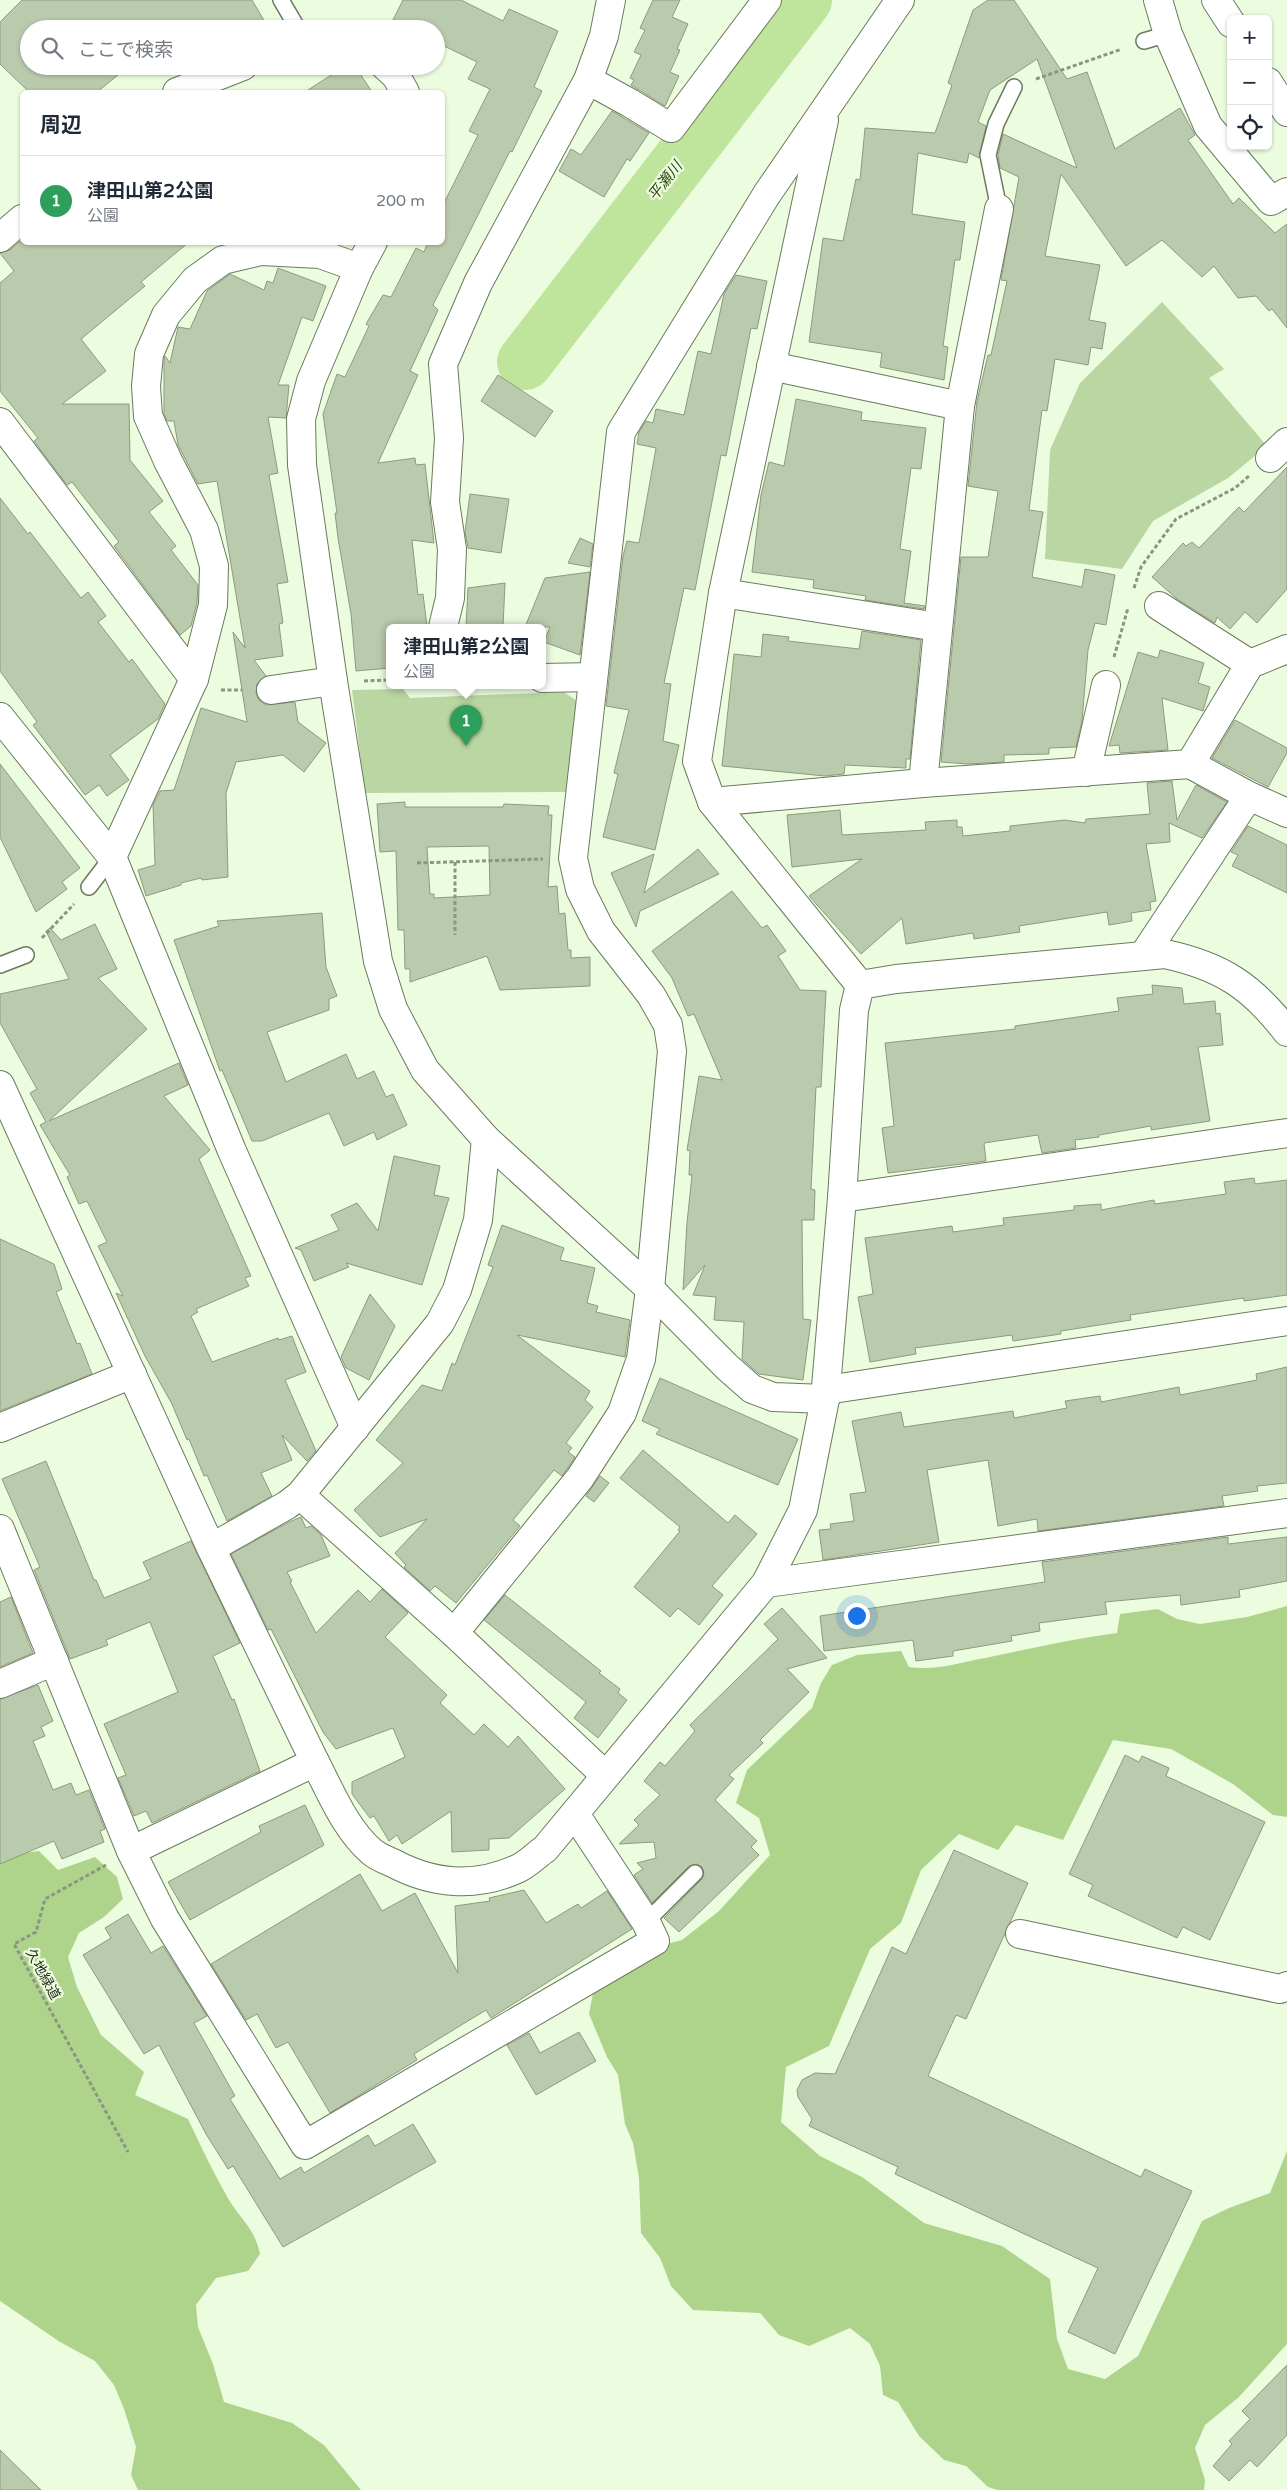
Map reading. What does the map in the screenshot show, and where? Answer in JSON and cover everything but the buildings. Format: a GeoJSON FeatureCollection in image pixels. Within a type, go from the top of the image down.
{"type":"FeatureCollection","features":[{"type":"Feature","properties":{"kind":"street"},"geometry":{"type":"LineString","coordinates":[[444,624],[450,598],[452,549],[445,502],[448,438],[443,364],[478,283],[588,80],[604,36],[611,0]]}},
{"type":"Feature","properties":{"kind":"street"},"geometry":{"type":"LineString","coordinates":[[588,80],[671,128],[767,0]]}},
{"type":"Feature","properties":{"kind":"street"},"geometry":{"type":"LineString","coordinates":[[454,1633],[580,1478],[622,1413],[641,1359],[650,1289],[672,1051],[668,1025],[651,995],[601,931],[580,889],[573,858],[621,432],[767,194],[900,0]]}},
{"type":"Feature","properties":{"kind":"street"},"geometry":{"type":"LineString","coordinates":[[1158,0],[1156,38],[1208,126],[1271,201],[1287,192]]}},
{"type":"Feature","properties":{"kind":"street"},"geometry":{"type":"LineString","coordinates":[[1216,0],[1227,17]]}},
{"type":"Feature","properties":{"kind":"street"},"geometry":{"type":"LineString","coordinates":[[182,90],[220,75]]}},
{"type":"Feature","properties":{"kind":"street"},"geometry":{"type":"LineString","coordinates":[[395,75],[403,90]]}},
{"type":"Feature","properties":{"kind":"street"},"geometry":{"type":"LineString","coordinates":[[1272,88],[1287,112]]}},
{"type":"Feature","properties":{"kind":"street"},"geometry":{"type":"LineString","coordinates":[[827,106],[723,593],[697,761],[712,802],[860,986]]}},
{"type":"Feature","properties":{"kind":"street"},"geometry":{"type":"LineString","coordinates":[[923,783],[960,406],[999,209]]}},
{"type":"Feature","properties":{"kind":"street"},"geometry":{"type":"LineString","coordinates":[[0,238],[20,221]]}},
{"type":"Feature","properties":{"kind":"street"},"geometry":{"type":"LineString","coordinates":[[370,245],[311,381],[301,419],[302,465],[333,681],[378,961],[393,1009],[425,1070],[486,1139],[650,1289],[727,1367],[752,1389],[773,1396],[825,1394],[1287,1321]]}},
{"type":"Feature","properties":{"kind":"street"},"geometry":{"type":"LineString","coordinates":[[112,857],[194,679],[213,605],[214,566],[204,530],[168,461],[148,416],[146,386],[149,354],[166,315],[195,280],[223,260],[261,251],[320,254],[359,268]]}},
{"type":"Feature","properties":{"kind":"street"},"geometry":{"type":"LineString","coordinates":[[771,366],[960,406]]}},
{"type":"Feature","properties":{"kind":"street"},"geometry":{"type":"LineString","coordinates":[[0,422],[194,679]]}},
{"type":"Feature","properties":{"kind":"street"},"geometry":{"type":"LineString","coordinates":[[723,593],[938,627]]}},
{"type":"Feature","properties":{"kind":"street"},"geometry":{"type":"LineString","coordinates":[[1159,606],[1250,664]]}},
{"type":"Feature","properties":{"kind":"street"},"geometry":{"type":"LineString","coordinates":[[1190,764],[1250,664],[1287,649]]}},
{"type":"Feature","properties":{"kind":"street"},"geometry":{"type":"LineString","coordinates":[[546,678],[593,678]]}},
{"type":"Feature","properties":{"kind":"street"},"geometry":{"type":"LineString","coordinates":[[271,690],[333,681]]}},
{"type":"Feature","properties":{"kind":"street"},"geometry":{"type":"LineString","coordinates":[[1086,772],[1106,685]]}},
{"type":"Feature","properties":{"kind":"street"},"geometry":{"type":"LineString","coordinates":[[0,717],[112,857],[232,1150],[355,1428]]}},
{"type":"Feature","properties":{"kind":"street"},"geometry":{"type":"LineString","coordinates":[[712,802],[923,783],[1190,764],[1287,814]]}},
{"type":"Feature","properties":{"kind":"street"},"geometry":{"type":"LineString","coordinates":[[1143,956],[1249,796]]}},
{"type":"Feature","properties":{"kind":"street"},"geometry":{"type":"LineString","coordinates":[[860,986],[896,979],[1165,954],[1195,960],[1239,982],[1267,1006],[1287,1032]]}},
{"type":"Feature","properties":{"kind":"street"},"geometry":{"type":"LineString","coordinates":[[0,1085],[211,1548],[315,1762],[354,1830],[373,1853],[412,1874],[439,1881],[477,1881],[518,1869],[545,1849],[766,1584],[803,1510],[825,1394],[842,1198],[854,1010],[860,986]]}},
{"type":"Feature","properties":{"kind":"street"},"geometry":{"type":"LineString","coordinates":[[842,1198],[1287,1133]]}},
{"type":"Feature","properties":{"kind":"street"},"geometry":{"type":"LineString","coordinates":[[211,1548],[287,1505],[300,1495],[440,1324],[457,1290],[478,1220],[486,1139]]}},
{"type":"Feature","properties":{"kind":"street"},"geometry":{"type":"LineString","coordinates":[[0,1428],[132,1374]]}},
{"type":"Feature","properties":{"kind":"street"},"geometry":{"type":"LineString","coordinates":[[300,1495],[454,1633],[605,1775]]}},
{"type":"Feature","properties":{"kind":"street"},"geometry":{"type":"LineString","coordinates":[[766,1584],[1287,1514]]}},
{"type":"Feature","properties":{"kind":"street"},"geometry":{"type":"LineString","coordinates":[[0,1529],[131,1851],[165,1919],[305,2145],[655,1941],[646,1922],[575,1814]]}},
{"type":"Feature","properties":{"kind":"street"},"geometry":{"type":"LineString","coordinates":[[0,1684],[54,1661]]}},
{"type":"Feature","properties":{"kind":"street"},"geometry":{"type":"LineString","coordinates":[[131,1851],[315,1762]]}},
{"type":"Feature","properties":{"kind":"street"},"geometry":{"type":"LineString","coordinates":[[1020,1934],[1280,1989],[1287,1986]]}},
{"type":"Feature","properties":{"kind":"lane"},"geometry":{"type":"LineString","coordinates":[[281,0],[293,20]]}},
{"type":"Feature","properties":{"kind":"lane"},"geometry":{"type":"LineString","coordinates":[[999,209],[988,155],[996,124],[1014,87]]}},
{"type":"Feature","properties":{"kind":"lane"},"geometry":{"type":"LineString","coordinates":[[90,887],[112,857]]}},
{"type":"Feature","properties":{"kind":"lane"},"geometry":{"type":"LineString","coordinates":[[0,965],[26,955]]}},
{"type":"Feature","properties":{"kind":"lane"},"geometry":{"type":"LineString","coordinates":[[646,1922],[695,1873]]}},
{"type":"Feature","properties":{"kind":"path"},"geometry":{"type":"LineString","coordinates":[[1014,87],[1156,38]]}},
{"type":"Feature","properties":{"kind":"path"},"geometry":{"type":"LineString","coordinates":[[1132,594],[1140,567],[1176,519],[1235,488],[1279,450]]}},
{"type":"Feature","properties":{"kind":"path"},"geometry":{"type":"LineString","coordinates":[[1106,685],[1130,604]]}},
{"type":"Feature","properties":{"kind":"path"},"geometry":{"type":"LineString","coordinates":[[194,679],[210,690],[271,690]]}},
{"type":"Feature","properties":{"kind":"path"},"geometry":{"type":"LineString","coordinates":[[417,863],[573,858]]}},
{"type":"Feature","properties":{"kind":"path"},"geometry":{"type":"LineString","coordinates":[[455,862],[455,935]]}},
{"type":"Feature","properties":{"kind":"path"},"geometry":{"type":"LineString","coordinates":[[26,955],[90,887]]}},
{"type":"Feature","properties":{"kind":"path","name":"久地緑道"},"geometry":{"type":"LineString","coordinates":[[128,2152],[14,1944],[36,1932],[45,1899],[131,1851]]}},
{"type":"Feature","properties":{"kind":"green space"},"geometry":{"type":"Polygon","coordinates":[[[1162,302],[1224,369],[1209,378],[1267,446],[1228,478],[1153,521],[1122,569],[1045,559],[1050,450],[1080,383],[1162,302]]]}},
{"type":"Feature","properties":{"kind":"green space"},"geometry":{"type":"Polygon","coordinates":[[[403,689],[410,698],[564,692],[577,701],[569,792],[365,793],[352,690],[403,689]]]}},
{"type":"Feature","properties":{"kind":"green space"},"geometry":{"type":"Polygon","coordinates":[[[1287,1606],[1287,1817],[1273,1815],[1233,1784],[1171,1749],[1113,1740],[1063,1840],[1016,1825],[998,1850],[959,1834],[921,1870],[901,1923],[870,1949],[829,2046],[786,2067],[781,2122],[820,2156],[862,2177],[924,2223],[1002,2246],[1050,2279],[1057,2339],[1068,2369],[1105,2379],[1138,2356],[1202,2221],[1229,2208],[1270,2193],[1287,2151],[1287,2344],[1239,2397],[1205,2425],[1195,2448],[1205,2480],[1204,2490],[998,2490],[988,2487],[966,2466],[944,2460],[919,2436],[898,2402],[883,2395],[880,2366],[870,2344],[850,2328],[809,2346],[779,2335],[760,2313],[693,2310],[671,2286],[660,2258],[641,2233],[639,2178],[633,2143],[625,2124],[618,2075],[607,2057],[589,2014],[593,1993],[648,1962],[663,1945],[682,1940],[719,1911],[770,1855],[759,1818],[736,1803],[747,1770],[812,1708],[821,1683],[832,1665],[857,1655],[901,1651],[909,1667],[938,1667],[1117,1633],[1120,1614],[1158,1609],[1177,1619],[1200,1624],[1247,1617],[1287,1606]]]}},
{"type":"Feature","properties":{"kind":"green space"},"geometry":{"type":"Polygon","coordinates":[[[39,1851],[58,1870],[95,1857],[117,1877],[123,1899],[104,1917],[79,1933],[68,1957],[77,1987],[101,2035],[144,2072],[135,2095],[188,2119],[223,2190],[251,2231],[258,2245],[260,2254],[248,2271],[216,2278],[196,2305],[198,2327],[213,2364],[224,2402],[292,2423],[324,2445],[361,2490],[138,2490],[131,2475],[136,2447],[114,2385],[95,2361],[60,2342],[0,2301],[0,1856],[39,1851]]]}},
{"type":"Feature","properties":{"kind":"waterway","name":"平瀬川"},"geometry":{"type":"LineString","coordinates":[[525,362],[804,0]]}},
{"type":"Feature","properties":{"kind":"place","name":"津田山第2公園"},"geometry":{"type":"Point","coordinates":[466,746]}}]}
